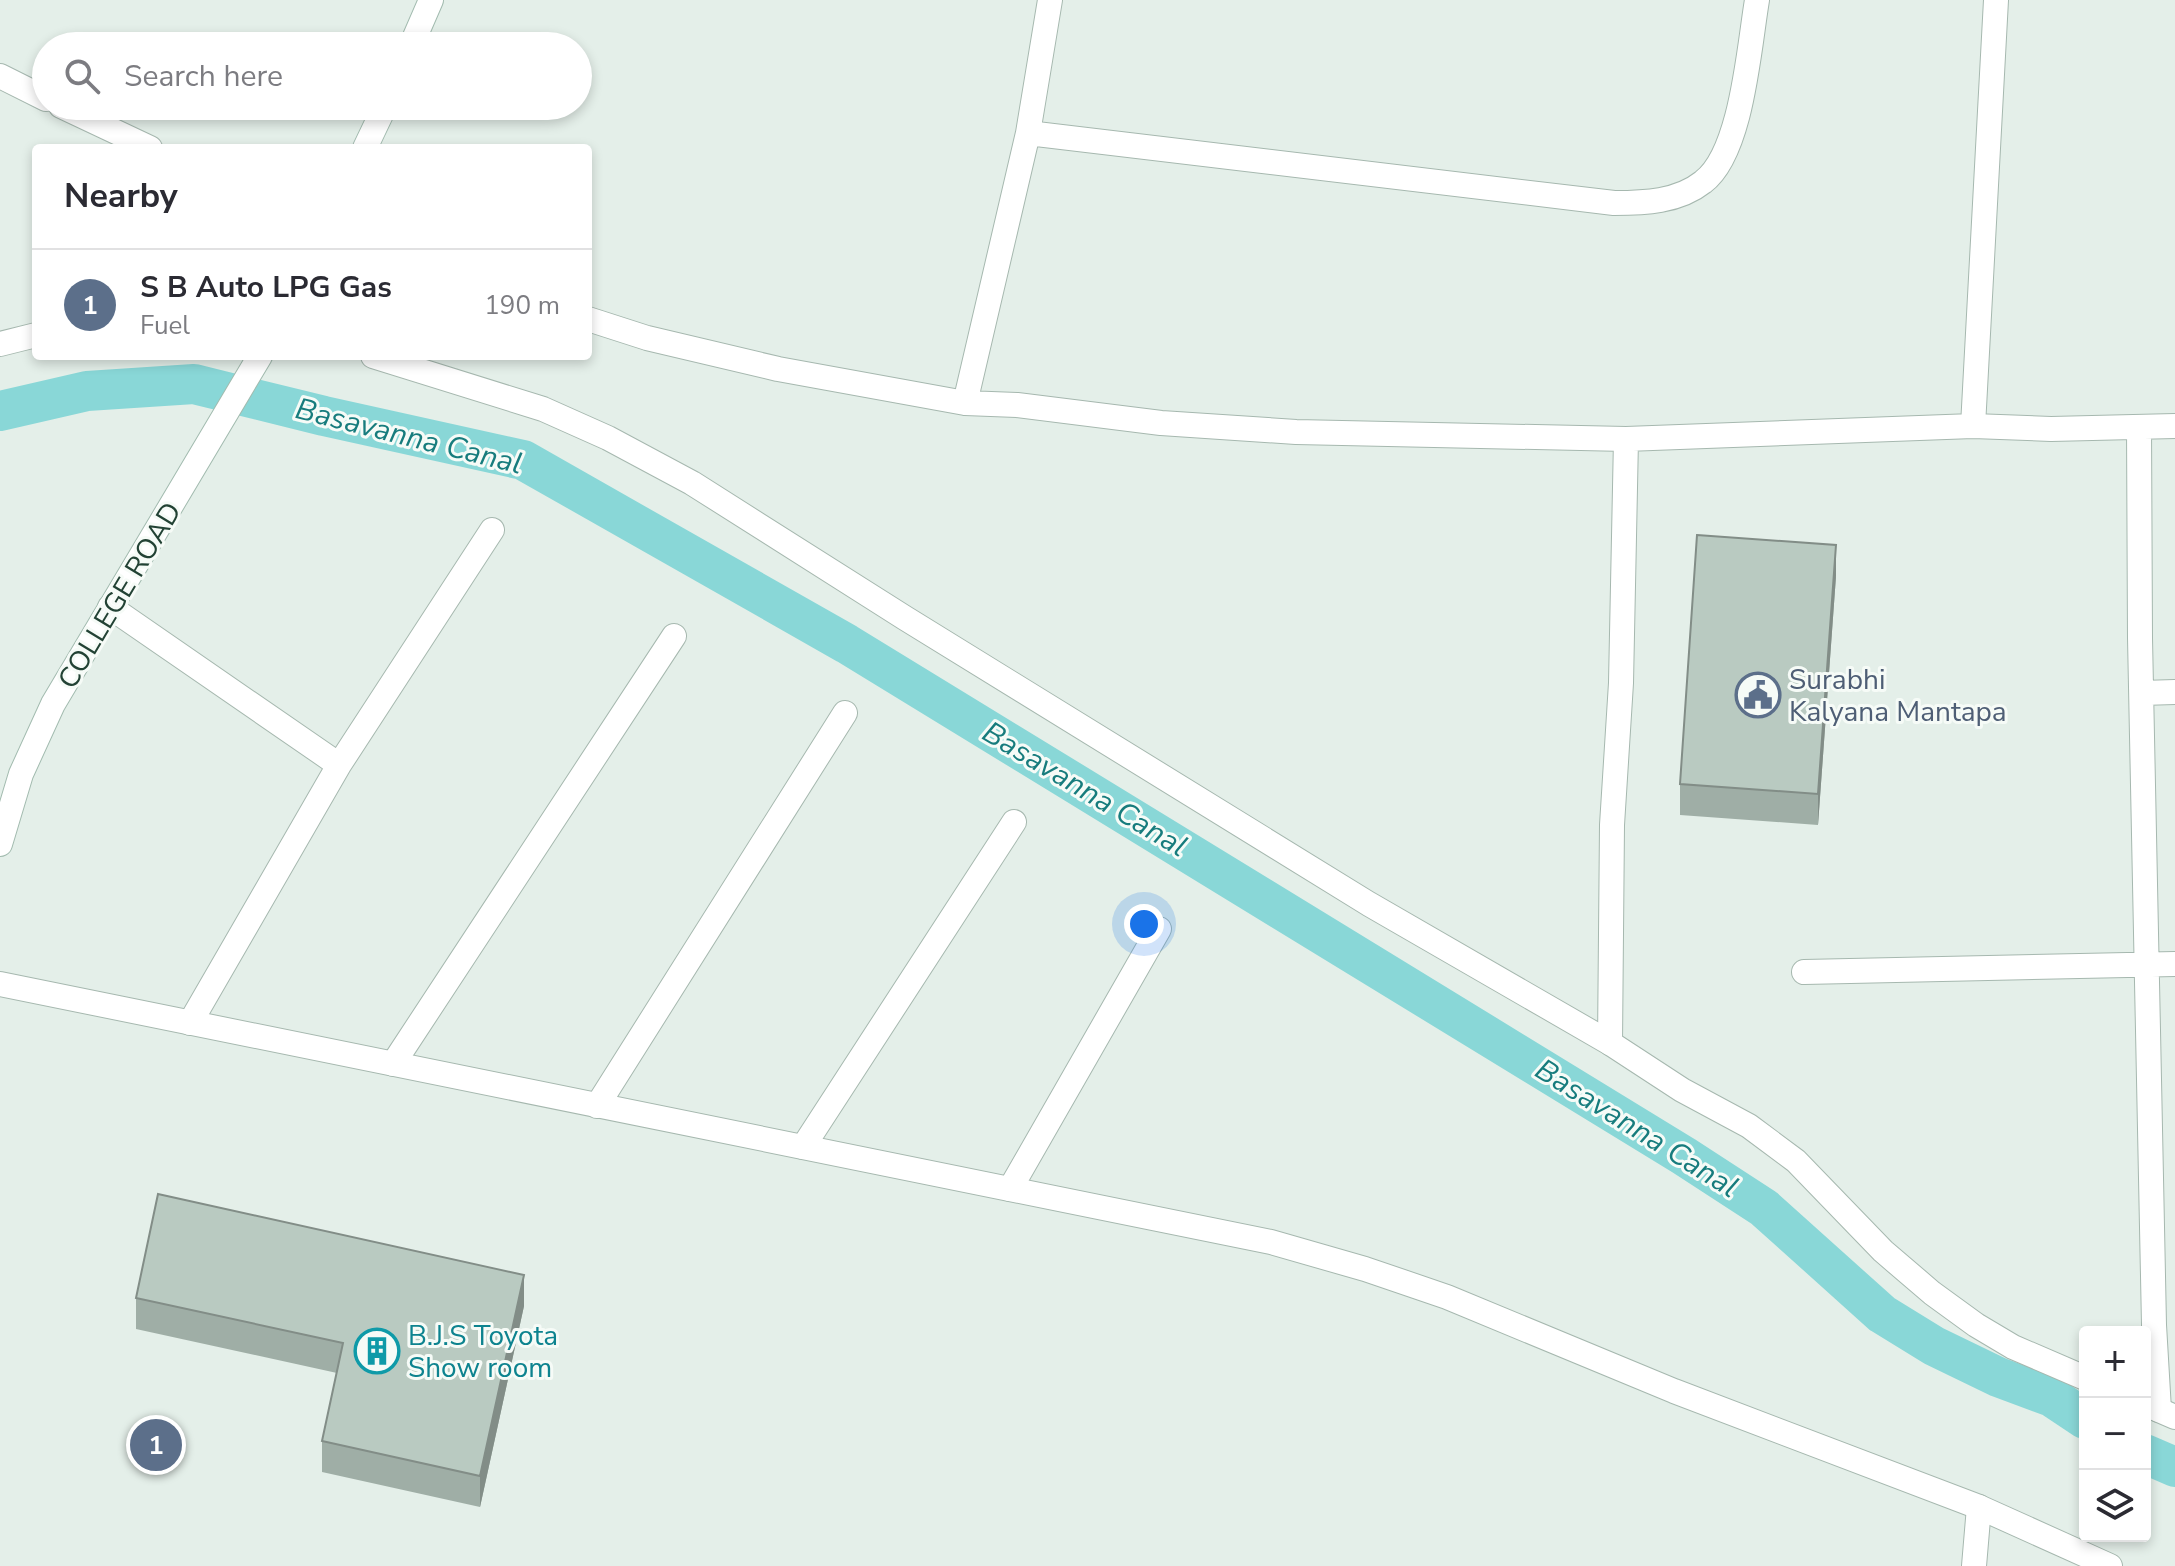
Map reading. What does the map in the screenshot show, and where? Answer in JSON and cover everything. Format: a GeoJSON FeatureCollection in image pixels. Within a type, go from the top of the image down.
{"type":"FeatureCollection","features":[{"type":"Feature","properties":{"kind":"street"},"geometry":{"type":"LineString","coordinates":[[417,32],[431,0]]}},
{"type":"Feature","properties":{"kind":"street"},"geometry":{"type":"LineString","coordinates":[[965,403],[1028,133],[1050,0]]}},
{"type":"Feature","properties":{"kind":"street"},"geometry":{"type":"LineString","coordinates":[[1028,133],[1614,203],[1649,203],[1675,197],[1704,182],[1723,160],[1736,124],[1757,0]]}},
{"type":"Feature","properties":{"kind":"street"},"geometry":{"type":"LineString","coordinates":[[1973,426],[1996,0]]}},
{"type":"Feature","properties":{"kind":"street"},"geometry":{"type":"LineString","coordinates":[[0,76],[32,92]]}},
{"type":"Feature","properties":{"kind":"street"},"geometry":{"type":"LineString","coordinates":[[91,120],[142,144]]}},
{"type":"Feature","properties":{"kind":"street"},"geometry":{"type":"LineString","coordinates":[[367,144],[378,120]]}},
{"type":"Feature","properties":{"kind":"street"},"geometry":{"type":"LineString","coordinates":[[592,320],[647,338],[778,369],[965,403],[1017,405],[1161,423],[1296,432],[1626,439],[1973,426],[2051,429],[2175,426]]}},
{"type":"Feature","properties":{"kind":"street"},"geometry":{"type":"LineString","coordinates":[[0,344],[32,336]]}},
{"type":"Feature","properties":{"kind":"street"},"geometry":{"type":"LineString","coordinates":[[386,360],[543,409],[608,438],[692,483],[1356,896],[1610,1043],[1682,1090],[1749,1126],[1796,1161],[1883,1251],[1932,1293],[2013,1347],[2079,1375]]}},
{"type":"Feature","properties":{"kind":"street","name":"COLLEGE ROAD"},"geometry":{"type":"LineString","coordinates":[[0,844],[21,774],[53,704],[255,364]]}},
{"type":"Feature","properties":{"kind":"street"},"geometry":{"type":"LineString","coordinates":[[2139,427],[2148,965],[2164,1275],[2160,1411]]}},
{"type":"Feature","properties":{"kind":"street"},"geometry":{"type":"LineString","coordinates":[[1610,1043],[1612,825],[1621,683],[1626,439]]}},
{"type":"Feature","properties":{"kind":"street"},"geometry":{"type":"LineString","coordinates":[[190,1023],[339,765],[492,530]]}},
{"type":"Feature","properties":{"kind":"street"},"geometry":{"type":"LineString","coordinates":[[110,607],[339,765]]}},
{"type":"Feature","properties":{"kind":"street"},"geometry":{"type":"LineString","coordinates":[[393,1064],[674,636]]}},
{"type":"Feature","properties":{"kind":"street"},"geometry":{"type":"LineString","coordinates":[[2142,693],[2175,692]]}},
{"type":"Feature","properties":{"kind":"street"},"geometry":{"type":"LineString","coordinates":[[597,1106],[845,713]]}},
{"type":"Feature","properties":{"kind":"street"},"geometry":{"type":"LineString","coordinates":[[803,1147],[1014,822]]}},
{"type":"Feature","properties":{"kind":"street"},"geometry":{"type":"LineString","coordinates":[[1010,1189],[1159,929]]}},
{"type":"Feature","properties":{"kind":"street"},"geometry":{"type":"LineString","coordinates":[[1804,972],[2175,964]]}},
{"type":"Feature","properties":{"kind":"street"},"geometry":{"type":"LineString","coordinates":[[0,984],[1271,1242],[1447,1297],[1674,1391],[1979,1507],[2110,1566]]}},
{"type":"Feature","properties":{"kind":"street"},"geometry":{"type":"LineString","coordinates":[[1974,1566],[1979,1507]]}},
{"type":"Feature","properties":{"kind":"building","name":"Surabhi Kalyana Mantapa"},"geometry":{"type":"Polygon","coordinates":[[[1697,535],[1836,545],[1818,794],[1680,784],[1697,535]]]}},
{"type":"Feature","properties":{"kind":"building","name":"B.J.S Toyota Show room"},"geometry":{"type":"Polygon","coordinates":[[[158,1194],[524,1275],[480,1476],[322,1441],[343,1343],[136,1298],[158,1194]]]}},
{"type":"Feature","properties":{"kind":"waterway","name":"Basavanna Canal"},"geometry":{"type":"LineString","coordinates":[[0,411],[87,391],[194,384],[523,460],[847,644],[1684,1156],[1764,1208],[1882,1314],[1934,1346],[1998,1377],[2052,1397],[2079,1415]]}},
{"type":"Feature","properties":{"kind":"waterway","name":"Basavanna Canal"},"geometry":{"type":"LineString","coordinates":[[2151,1457],[2175,1467]]}},
{"type":"Feature","properties":{"kind":"place","name":"Surabhi Kalyana Mantapa"},"geometry":{"type":"Point","coordinates":[1758,695]}},
{"type":"Feature","properties":{"kind":"place","name":"B.J.S Toyota Show room"},"geometry":{"type":"Point","coordinates":[377,1351]}},
{"type":"Feature","properties":{"kind":"place","name":"S B Auto LPG Gas"},"geometry":{"type":"Point","coordinates":[156,1445]}}]}
